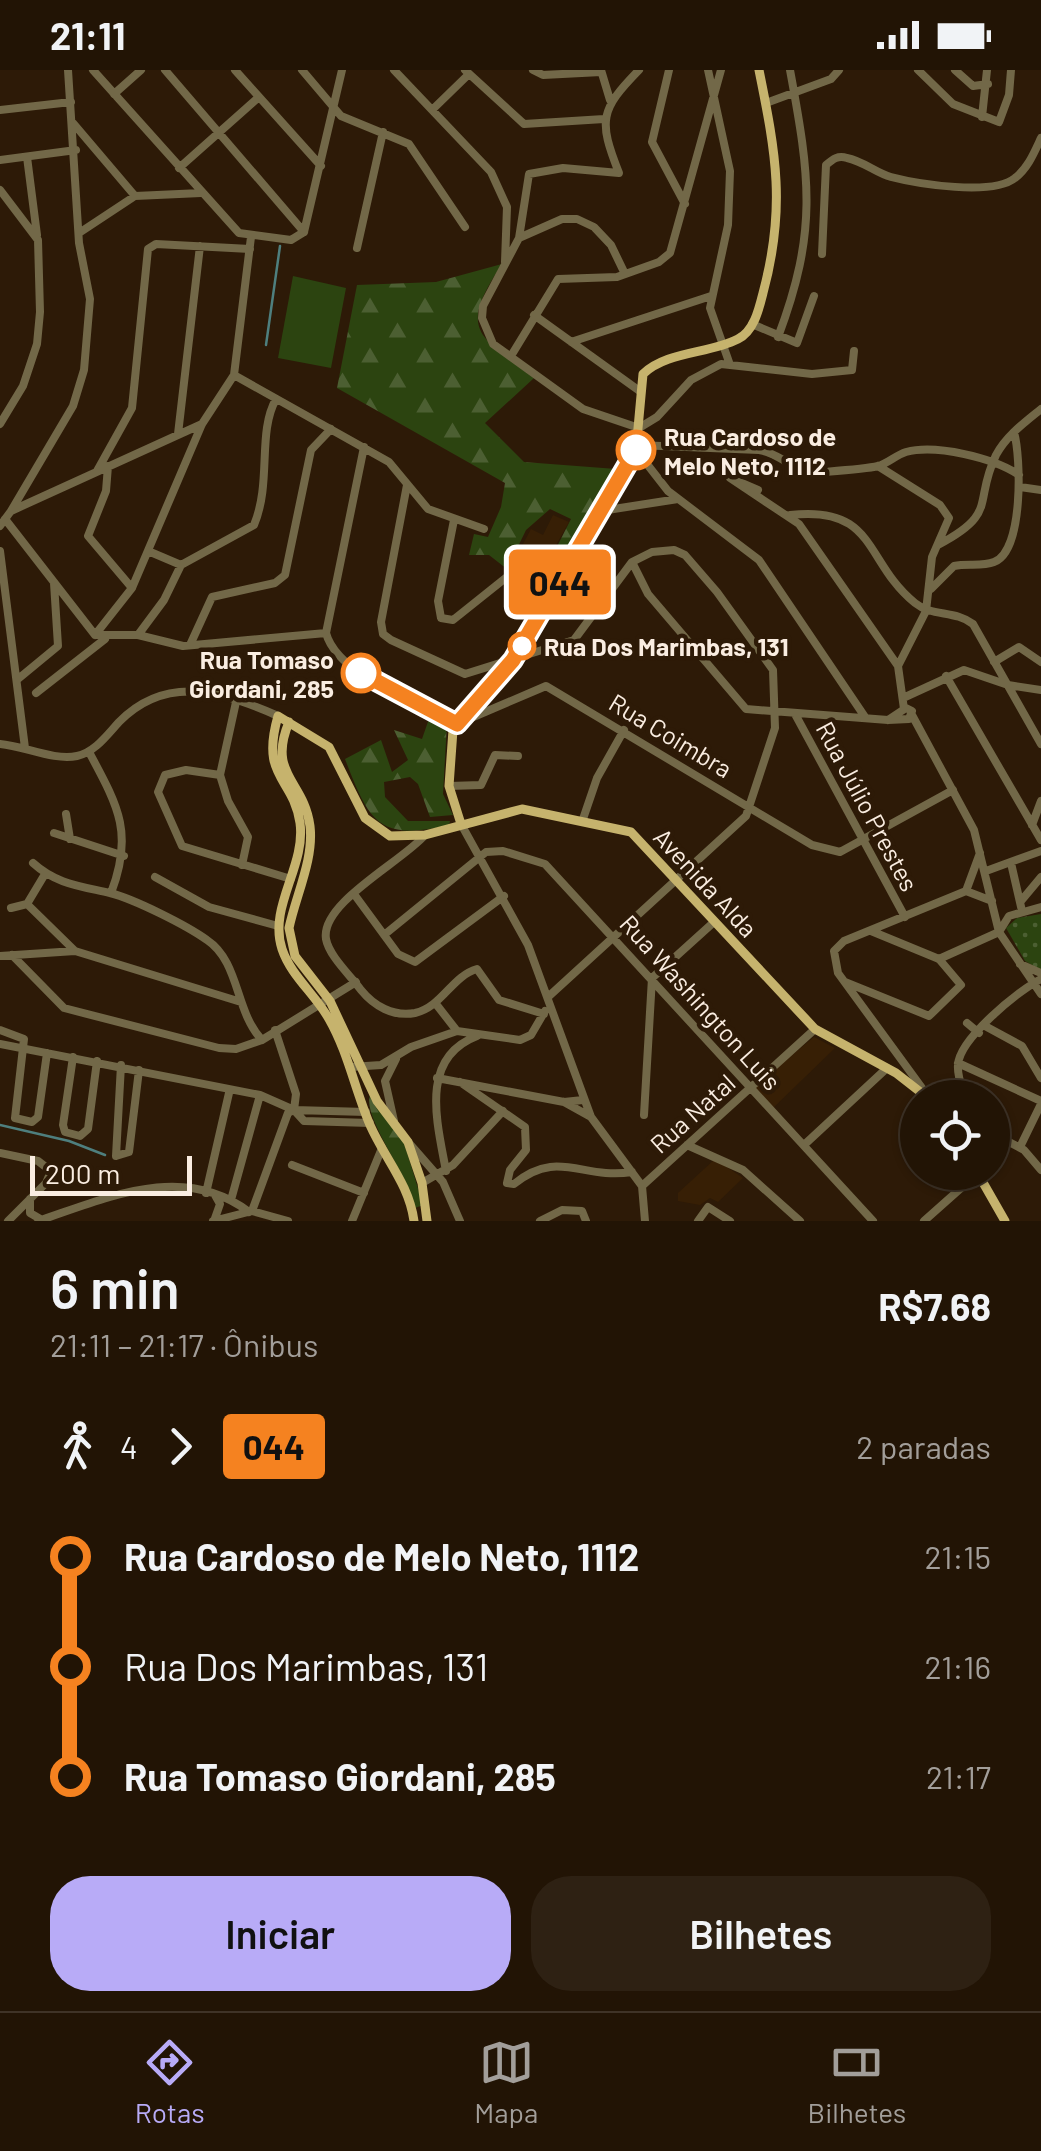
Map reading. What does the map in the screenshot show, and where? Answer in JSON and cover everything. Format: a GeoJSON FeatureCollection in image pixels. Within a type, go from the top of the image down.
{"type":"FeatureCollection","features":[{"type":"Feature","properties":{"kind":"main road"},"geometry":{"type":"LineString","coordinates":[[461,824],[449,786],[452,735],[457,724],[479,711],[516,656],[637,447],[642,378],[650,368],[740,338],[752,324],[779,220],[779,174],[759,70]]}},
{"type":"Feature","properties":{"kind":"main road"},"geometry":{"type":"LineString","coordinates":[[278,716],[271,757],[295,806],[301,833],[278,926],[287,960],[326,1003]]}},
{"type":"Feature","properties":{"kind":"main road","name":"Avenida Alda"},"geometry":{"type":"LineString","coordinates":[[278,716],[335,753],[372,826],[390,836],[425,835],[522,809],[631,832],[815,1029],[905,1080]]}},
{"type":"Feature","properties":{"kind":"main road"},"geometry":{"type":"LineString","coordinates":[[289,722],[282,741],[282,766],[303,802],[310,841],[289,928],[290,942],[377,1101],[408,1142],[422,1182],[427,1221]]}},
{"type":"Feature","properties":{"kind":"main road"},"geometry":{"type":"LineString","coordinates":[[356,1065],[370,1124],[408,1191],[414,1221]]}},
{"type":"Feature","properties":{"kind":"main road","name":"Avenida Alda"},"geometry":{"type":"LineString","coordinates":[[892,1070],[902,1080]]}},
{"type":"Feature","properties":{"kind":"main road"},"geometry":{"type":"LineString","coordinates":[[988,1190],[1005,1221]]}},
{"type":"Feature","properties":{"kind":"street"},"geometry":{"type":"LineString","coordinates":[[5,517],[81,387],[90,299],[79,232],[68,70]]}},
{"type":"Feature","properties":{"kind":"street"},"geometry":{"type":"LineString","coordinates":[[93,70],[236,230],[251,238],[290,240],[304,232],[342,70]]}},
{"type":"Feature","properties":{"kind":"street"},"geometry":{"type":"LineString","coordinates":[[114,94],[141,70]]}},
{"type":"Feature","properties":{"kind":"street"},"geometry":{"type":"LineString","coordinates":[[165,70],[304,232]]}},
{"type":"Feature","properties":{"kind":"street"},"geometry":{"type":"LineString","coordinates":[[236,70],[321,166]]}},
{"type":"Feature","properties":{"kind":"street"},"geometry":{"type":"LineString","coordinates":[[302,70],[347,120],[384,132],[414,150],[465,226]]}},
{"type":"Feature","properties":{"kind":"street"},"geometry":{"type":"LineString","coordinates":[[394,70],[476,152],[500,190],[509,218],[505,266]]}},
{"type":"Feature","properties":{"kind":"street"},"geometry":{"type":"LineString","coordinates":[[533,70],[544,75],[601,71],[610,100]]}},
{"type":"Feature","properties":{"kind":"street"},"geometry":{"type":"LineString","coordinates":[[639,70],[610,100],[604,119],[618,172],[563,168],[529,174],[519,238],[482,306],[490,340],[583,409],[640,428],[691,380],[729,362],[812,374],[852,370],[854,351]]}},
{"type":"Feature","properties":{"kind":"street"},"geometry":{"type":"LineString","coordinates":[[669,70],[652,142],[685,204]]}},
{"type":"Feature","properties":{"kind":"street"},"geometry":{"type":"LineString","coordinates":[[708,70],[729,163],[730,197],[710,296],[729,362]]}},
{"type":"Feature","properties":{"kind":"street"},"geometry":{"type":"LineString","coordinates":[[511,356],[558,279],[596,281],[660,262],[670,253],[721,70]]}},
{"type":"Feature","properties":{"kind":"street"},"geometry":{"type":"LineString","coordinates":[[778,337],[800,280],[809,212],[807,166],[790,70]]}},
{"type":"Feature","properties":{"kind":"street"},"geometry":{"type":"LineString","coordinates":[[812,70],[815,85]]}},
{"type":"Feature","properties":{"kind":"street"},"geometry":{"type":"LineString","coordinates":[[766,103],[815,85],[839,70]]}},
{"type":"Feature","properties":{"kind":"street"},"geometry":{"type":"LineString","coordinates":[[918,70],[954,104],[997,122],[1009,95],[1012,70]]}},
{"type":"Feature","properties":{"kind":"street"},"geometry":{"type":"LineString","coordinates":[[955,70],[973,86],[988,84]]}},
{"type":"Feature","properties":{"kind":"street"},"geometry":{"type":"LineString","coordinates":[[982,117],[988,70]]}},
{"type":"Feature","properties":{"kind":"street"},"geometry":{"type":"LineString","coordinates":[[432,110],[467,72],[524,124],[604,119]]}},
{"type":"Feature","properties":{"kind":"street"},"geometry":{"type":"LineString","coordinates":[[179,168],[260,97]]}},
{"type":"Feature","properties":{"kind":"street"},"geometry":{"type":"LineString","coordinates":[[0,110],[71,102]]}},
{"type":"Feature","properties":{"kind":"street"},"geometry":{"type":"LineString","coordinates":[[74,123],[135,196]]}},
{"type":"Feature","properties":{"kind":"street"},"geometry":{"type":"LineString","coordinates":[[357,248],[384,132]]}},
{"type":"Feature","properties":{"kind":"street"},"geometry":{"type":"LineString","coordinates":[[822,254],[826,164],[835,158],[846,157],[889,176],[950,187],[996,185],[1011,182],[1025,169],[1041,138]]}},
{"type":"Feature","properties":{"kind":"street"},"geometry":{"type":"LineString","coordinates":[[0,160],[76,150]]}},
{"type":"Feature","properties":{"kind":"street"},"geometry":{"type":"LineString","coordinates":[[0,424],[22,390],[37,344],[38,240],[27,157]]}},
{"type":"Feature","properties":{"kind":"street"},"geometry":{"type":"LineString","coordinates":[[0,190],[38,240]]}},
{"type":"Feature","properties":{"kind":"street"},"geometry":{"type":"LineString","coordinates":[[79,232],[135,196],[200,193]]}},
{"type":"Feature","properties":{"kind":"street"},"geometry":{"type":"LineString","coordinates":[[519,238],[562,219],[584,221],[611,245],[626,274]]}},
{"type":"Feature","properties":{"kind":"street"},"geometry":{"type":"LineString","coordinates":[[36,693],[100,637],[132,588],[202,424],[234,375],[251,238]]}},
{"type":"Feature","properties":{"kind":"street"},"geometry":{"type":"LineString","coordinates":[[97,471],[132,408],[148,248],[156,244],[250,249]]}},
{"type":"Feature","properties":{"kind":"street"},"geometry":{"type":"LineString","coordinates":[[178,434],[200,246]]}},
{"type":"Feature","properties":{"kind":"street"},"geometry":{"type":"LineString","coordinates":[[570,342],[710,296]]}},
{"type":"Feature","properties":{"kind":"street"},"geometry":{"type":"LineString","coordinates":[[752,324],[799,342],[814,296]]}},
{"type":"Feature","properties":{"kind":"street"},"geometry":{"type":"LineString","coordinates":[[534,315],[640,392]]}},
{"type":"Feature","properties":{"kind":"street"},"geometry":{"type":"LineString","coordinates":[[234,375],[396,468],[428,509],[484,530]]}},
{"type":"Feature","properties":{"kind":"street"},"geometry":{"type":"LineString","coordinates":[[138,635],[164,600],[181,565],[254,525],[266,467],[264,422],[276,399]]}},
{"type":"Feature","properties":{"kind":"street"},"geometry":{"type":"LineString","coordinates":[[938,545],[964,530],[979,512],[993,463],[1014,432],[1041,408]]}},
{"type":"Feature","properties":{"kind":"street"},"geometry":{"type":"LineString","coordinates":[[5,517],[202,424]]}},
{"type":"Feature","properties":{"kind":"street"},"geometry":{"type":"LineString","coordinates":[[190,645],[212,596],[276,583],[285,575],[311,450],[331,429]]}},
{"type":"Feature","properties":{"kind":"street"},"geometry":{"type":"LineString","coordinates":[[931,589],[954,566],[1001,558],[1012,530],[1020,487],[1014,432]]}},
{"type":"Feature","properties":{"kind":"street"},"geometry":{"type":"LineString","coordinates":[[364,447],[326,632],[332,649],[348,665],[457,724]]}},
{"type":"Feature","properties":{"kind":"street"},"geometry":{"type":"LineString","coordinates":[[637,447],[771,452],[783,464],[818,472],[878,466],[918,450],[993,463],[1019,475]]}},
{"type":"Feature","properties":{"kind":"street"},"geometry":{"type":"LineString","coordinates":[[637,447],[678,499],[759,560],[866,717]]}},
{"type":"Feature","properties":{"kind":"street"},"geometry":{"type":"LineString","coordinates":[[108,466],[106,491],[88,536],[132,588]]}},
{"type":"Feature","properties":{"kind":"street"},"geometry":{"type":"LineString","coordinates":[[878,466],[948,512],[949,521],[930,563],[931,589],[926,611],[898,666]]}},
{"type":"Feature","properties":{"kind":"street"},"geometry":{"type":"LineString","coordinates":[[758,490],[730,478],[790,515],[898,666],[907,712],[953,790],[981,851],[999,932],[1020,964],[1038,978],[1041,994]]}},
{"type":"Feature","properties":{"kind":"street"},"geometry":{"type":"LineString","coordinates":[[407,484],[381,622],[383,634],[466,674],[475,674],[516,656],[574,640],[634,560],[674,550],[685,555],[768,658],[775,714],[752,808],[550,1000],[532,1035],[520,1040],[458,1031],[436,1004]]}},
{"type":"Feature","properties":{"kind":"street"},"geometry":{"type":"LineString","coordinates":[[1020,487],[1041,490]]}},
{"type":"Feature","properties":{"kind":"street"},"geometry":{"type":"LineString","coordinates":[[601,511],[678,499]]}},
{"type":"Feature","properties":{"kind":"street"},"geometry":{"type":"LineString","coordinates":[[790,515],[838,518],[860,530],[909,598],[926,611],[968,620],[1041,744]]}},
{"type":"Feature","properties":{"kind":"street"},"geometry":{"type":"LineString","coordinates":[[5,517],[100,637]]}},
{"type":"Feature","properties":{"kind":"street"},"geometry":{"type":"LineString","coordinates":[[454,520],[438,601],[440,618],[453,620],[508,576],[522,586]]}},
{"type":"Feature","properties":{"kind":"street"},"geometry":{"type":"LineString","coordinates":[[0,551],[24,748]]}},
{"type":"Feature","properties":{"kind":"street"},"geometry":{"type":"LineString","coordinates":[[148,551],[181,565]]}},
{"type":"Feature","properties":{"kind":"street"},"geometry":{"type":"LineString","coordinates":[[634,560],[648,594],[739,703],[754,712],[888,720],[907,712],[946,676],[972,670],[1008,685],[1041,690]]}},
{"type":"Feature","properties":{"kind":"street"},"geometry":{"type":"LineString","coordinates":[[18,679],[58,646],[54,581]]}},
{"type":"Feature","properties":{"kind":"street"},"geometry":{"type":"LineString","coordinates":[[100,637],[138,635],[190,645],[326,632]]}},
{"type":"Feature","properties":{"kind":"street"},"geometry":{"type":"LineString","coordinates":[[994,662],[1020,647],[1041,662]]}},
{"type":"Feature","properties":{"kind":"street"},"geometry":{"type":"LineString","coordinates":[[946,676],[1041,840]]}},
{"type":"Feature","properties":{"kind":"street","name":"Rua Coimbra"},"geometry":{"type":"LineString","coordinates":[[479,711],[543,685],[825,850],[840,852],[953,790]]}},
{"type":"Feature","properties":{"kind":"street","name":"Avenida Alda"},"geometry":{"type":"LineString","coordinates":[[89,752],[130,712],[157,693],[180,690],[278,716]]}},
{"type":"Feature","properties":{"kind":"street"},"geometry":{"type":"LineString","coordinates":[[236,702],[220,776],[228,801],[248,837],[242,864]]}},
{"type":"Feature","properties":{"kind":"street","name":"Rua Júlio Prestes"},"geometry":{"type":"LineString","coordinates":[[795,714],[905,917]]}},
{"type":"Feature","properties":{"kind":"street"},"geometry":{"type":"LineString","coordinates":[[583,819],[597,778],[624,730]]}},
{"type":"Feature","properties":{"kind":"street"},"geometry":{"type":"LineString","coordinates":[[0,744],[63,757],[89,752],[116,804],[124,856],[111,893]]}},
{"type":"Feature","properties":{"kind":"street"},"geometry":{"type":"LineString","coordinates":[[449,786],[481,785],[495,756],[518,756]]}},
{"type":"Feature","properties":{"kind":"street"},"geometry":{"type":"LineString","coordinates":[[220,776],[174,771],[160,782],[161,803],[182,846],[290,879]]}},
{"type":"Feature","properties":{"kind":"street"},"geometry":{"type":"LineString","coordinates":[[1032,825],[1041,800]]}},
{"type":"Feature","properties":{"kind":"street"},"geometry":{"type":"LineString","coordinates":[[66,814],[70,839]]}},
{"type":"Feature","properties":{"kind":"street"},"geometry":{"type":"LineString","coordinates":[[461,824],[504,896],[550,1000],[590,1117],[642,1186],[645,1221]]}},
{"type":"Feature","properties":{"kind":"street"},"geometry":{"type":"LineString","coordinates":[[54,833],[124,856]]}},
{"type":"Feature","properties":{"kind":"street"},"geometry":{"type":"LineString","coordinates":[[425,835],[336,909],[325,938],[372,1002],[397,1014],[422,1011],[436,1004],[464,976],[477,969],[499,1000],[544,1014]]}},
{"type":"Feature","properties":{"kind":"street","name":"Rua Washington Luis"},"geometry":{"type":"LineString","coordinates":[[480,858],[497,850],[545,864],[873,1221]]}},
{"type":"Feature","properties":{"kind":"street"},"geometry":{"type":"LineString","coordinates":[[966,891],[981,851]]}},
{"type":"Feature","properties":{"kind":"street"},"geometry":{"type":"LineString","coordinates":[[986,871],[1041,852]]}},
{"type":"Feature","properties":{"kind":"street"},"geometry":{"type":"LineString","coordinates":[[384,935],[480,858]]}},
{"type":"Feature","properties":{"kind":"street"},"geometry":{"type":"LineString","coordinates":[[32,862],[45,874],[82,890],[111,893],[210,942],[224,960],[248,1021],[262,1040]]}},
{"type":"Feature","properties":{"kind":"street"},"geometry":{"type":"LineString","coordinates":[[1011,863],[1020,909]]}},
{"type":"Feature","properties":{"kind":"street"},"geometry":{"type":"LineString","coordinates":[[11,908],[27,904],[45,874]]}},
{"type":"Feature","properties":{"kind":"street"},"geometry":{"type":"LineString","coordinates":[[155,877],[208,907],[278,926]]}},
{"type":"Feature","properties":{"kind":"street"},"geometry":{"type":"LineString","coordinates":[[938,959],[999,932],[1004,920],[1020,909],[1041,877]]}},
{"type":"Feature","properties":{"kind":"street"},"geometry":{"type":"LineString","coordinates":[[916,1080],[834,966],[834,950],[966,891],[992,901],[1003,914],[1041,908]]}},
{"type":"Feature","properties":{"kind":"street"},"geometry":{"type":"LineString","coordinates":[[354,894],[402,959],[415,962],[504,896]]}},
{"type":"Feature","properties":{"kind":"street"},"geometry":{"type":"LineString","coordinates":[[27,904],[75,951]]}},
{"type":"Feature","properties":{"kind":"street"},"geometry":{"type":"LineString","coordinates":[[644,1115],[652,978],[714,922]]}},
{"type":"Feature","properties":{"kind":"street"},"geometry":{"type":"LineString","coordinates":[[844,981],[926,1016],[946,1004],[962,983],[938,959],[871,931]]}},
{"type":"Feature","properties":{"kind":"street"},"geometry":{"type":"LineString","coordinates":[[55,950],[58,933]]}},
{"type":"Feature","properties":{"kind":"street"},"geometry":{"type":"LineString","coordinates":[[0,956],[75,951],[241,1002]]}},
{"type":"Feature","properties":{"kind":"street"},"geometry":{"type":"LineString","coordinates":[[29,970],[33,953]]}},
{"type":"Feature","properties":{"kind":"street"},"geometry":{"type":"LineString","coordinates":[[12,955],[54,1002],[74,1012],[230,1049],[262,1040],[356,982]]}},
{"type":"Feature","properties":{"kind":"street"},"geometry":{"type":"LineString","coordinates":[[961,1080],[958,1063],[982,1029],[1011,996],[1038,978]]}},
{"type":"Feature","properties":{"kind":"street"},"geometry":{"type":"LineString","coordinates":[[230,1049],[247,1037],[248,1021]]}},
{"type":"Feature","properties":{"kind":"street"},"geometry":{"type":"LineString","coordinates":[[967,1023],[1022,1046],[1041,1078]]}},
{"type":"Feature","properties":{"kind":"street","name":"Rua Natal"},"geometry":{"type":"LineString","coordinates":[[642,1186],[815,1029]]}},
{"type":"Feature","properties":{"kind":"street"},"geometry":{"type":"LineString","coordinates":[[0,1030],[22,1036],[13,1108],[20,1120],[32,1122],[38,1117],[47,1053]]}},
{"type":"Feature","properties":{"kind":"street"},"geometry":{"type":"LineString","coordinates":[[275,1030],[296,1094],[294,1110]]}},
{"type":"Feature","properties":{"kind":"street"},"geometry":{"type":"LineString","coordinates":[[356,1065],[377,1066],[458,1031]]}},
{"type":"Feature","properties":{"kind":"street"},"geometry":{"type":"LineString","coordinates":[[460,1221],[442,1173],[435,1102],[437,1078],[453,1048],[477,1036]]}},
{"type":"Feature","properties":{"kind":"street"},"geometry":{"type":"LineString","coordinates":[[0,1044],[121,1065],[229,1093],[260,1095],[294,1110],[304,1120],[370,1124]]}},
{"type":"Feature","properties":{"kind":"street"},"geometry":{"type":"LineString","coordinates":[[395,1124],[386,1099],[386,1073],[398,1056]]}},
{"type":"Feature","properties":{"kind":"street"},"geometry":{"type":"LineString","coordinates":[[72,1057],[63,1124],[65,1132],[80,1136],[88,1129],[97,1061]]}},
{"type":"Feature","properties":{"kind":"street"},"geometry":{"type":"LineString","coordinates":[[958,1063],[1041,1102],[1020,1147]]}},
{"type":"Feature","properties":{"kind":"street"},"geometry":{"type":"LineString","coordinates":[[121,1065],[116,1156],[129,1152],[139,1070]]}},
{"type":"Feature","properties":{"kind":"street"},"geometry":{"type":"LineString","coordinates":[[377,1066],[386,1073]]}},
{"type":"Feature","properties":{"kind":"street"},"geometry":{"type":"LineString","coordinates":[[804,1145],[892,1070]]}},
{"type":"Feature","properties":{"kind":"street"},"geometry":{"type":"LineString","coordinates":[[437,1078],[564,1102],[583,1100]]}},
{"type":"Feature","properties":{"kind":"street"},"geometry":{"type":"LineString","coordinates":[[460,1082],[521,1122],[528,1136],[526,1150],[506,1176],[510,1184],[555,1164],[594,1173],[632,1172]]}},
{"type":"Feature","properties":{"kind":"street"},"geometry":{"type":"LineString","coordinates":[[211,1194],[229,1093]]}},
{"type":"Feature","properties":{"kind":"street"},"geometry":{"type":"LineString","coordinates":[[232,1200],[260,1095]]}},
{"type":"Feature","properties":{"kind":"street"},"geometry":{"type":"LineString","coordinates":[[564,1102],[590,1117]]}},
{"type":"Feature","properties":{"kind":"street"},"geometry":{"type":"LineString","coordinates":[[422,1182],[442,1173],[503,1111]]}},
{"type":"Feature","properties":{"kind":"street"},"geometry":{"type":"LineString","coordinates":[[250,1212],[288,1113],[366,1112]]}},
{"type":"Feature","properties":{"kind":"street"},"geometry":{"type":"LineString","coordinates":[[408,1142],[442,1173]]}},
{"type":"Feature","properties":{"kind":"street"},"geometry":{"type":"LineString","coordinates":[[1010,1142],[1041,1170]]}},
{"type":"Feature","properties":{"kind":"street"},"geometry":{"type":"LineString","coordinates":[[687,1144],[743,1170],[800,1221]]}},
{"type":"Feature","properties":{"kind":"street"},"geometry":{"type":"LineString","coordinates":[[352,1221],[382,1148]]}},
{"type":"Feature","properties":{"kind":"street"},"geometry":{"type":"LineString","coordinates":[[1,1154],[50,1167],[46,1183],[8,1221]]}},
{"type":"Feature","properties":{"kind":"street"},"geometry":{"type":"LineString","coordinates":[[292,1165],[364,1193]]}},
{"type":"Feature","properties":{"kind":"street"},"geometry":{"type":"LineString","coordinates":[[372,1174],[383,1166],[394,1165]]}},
{"type":"Feature","properties":{"kind":"street"},"geometry":{"type":"LineString","coordinates":[[30,1199],[30,1213],[40,1220],[145,1186],[211,1194],[232,1200],[250,1212],[288,1221]]}},
{"type":"Feature","properties":{"kind":"street"},"geometry":{"type":"LineString","coordinates":[[924,1221],[959,1190]]}},
{"type":"Feature","properties":{"kind":"street"},"geometry":{"type":"LineString","coordinates":[[211,1194],[220,1204],[213,1221]]}},
{"type":"Feature","properties":{"kind":"street"},"geometry":{"type":"LineString","coordinates":[[698,1221],[708,1207],[730,1221]]}},
{"type":"Feature","properties":{"kind":"street"},"geometry":{"type":"LineString","coordinates":[[540,1221],[570,1208],[582,1211],[586,1221]]}},
{"type":"Feature","properties":{"kind":"street"},"geometry":{"type":"LineString","coordinates":[[213,1221],[250,1212]]}},
{"type":"Feature","properties":{"kind":"shaded area"},"geometry":{"type":"Polygon","coordinates":[[[553,515],[569,522],[532,588],[508,572],[531,529],[543,535],[553,515]]]}},
{"type":"Feature","properties":{"kind":"shaded area"},"geometry":{"type":"Polygon","coordinates":[[[814,1037],[835,1048],[772,1109],[752,1088],[814,1037]]]}},
{"type":"Feature","properties":{"kind":"shaded area"},"geometry":{"type":"Polygon","coordinates":[[[715,1159],[743,1178],[718,1202],[710,1198],[700,1205],[678,1201],[678,1193],[715,1159]]]}},
{"type":"Feature","properties":{"kind":"green space"},"geometry":{"type":"Polygon","coordinates":[[[502,264],[480,304],[480,330],[499,352],[534,378],[485,423],[524,462],[616,469],[544,595],[536,588],[571,519],[550,509],[526,530],[507,569],[489,555],[469,555],[474,534],[488,537],[501,507],[505,483],[337,388],[357,285],[436,282],[502,264]]]}},
{"type":"Feature","properties":{"kind":"green space"},"geometry":{"type":"Polygon","coordinates":[[[293,276],[346,288],[331,368],[278,358],[293,276]]]}},
{"type":"Feature","properties":{"kind":"green space"},"geometry":{"type":"Polygon","coordinates":[[[430,716],[447,723],[443,794],[453,815],[430,817],[418,784],[410,777],[384,782],[385,797],[408,821],[450,821],[449,825],[425,830],[391,828],[370,812],[345,759],[381,740],[392,772],[408,760],[394,730],[422,739],[430,716]]]}},
{"type":"Feature","properties":{"kind":"green space"},"geometry":{"type":"Polygon","coordinates":[[[1041,914],[1041,970],[1025,961],[1006,928],[1017,918],[1041,914]]]}},
{"type":"Feature","properties":{"kind":"green space"},"geometry":{"type":"Polygon","coordinates":[[[370,1095],[403,1139],[423,1205],[415,1208],[373,1117],[370,1095]]]}},
{"type":"Feature","properties":{"kind":"waterway"},"geometry":{"type":"LineString","coordinates":[[266,345],[280,246]]}},
{"type":"Feature","properties":{"kind":"waterway"},"geometry":{"type":"LineString","coordinates":[[0,1125],[69,1141],[105,1155]]}},
{"type":"Feature","properties":{"kind":"bus line","name":"044"},"geometry":{"type":"LineString","coordinates":[[361,673],[457,724],[513,660],[636,450]]}},
{"type":"Feature","properties":{"kind":"place","name":"Rua Cardoso de Melo Neto, 1112"},"geometry":{"type":"Point","coordinates":[636,450]}},
{"type":"Feature","properties":{"kind":"place","name":"Rua Dos Marimbas, 131"},"geometry":{"type":"Point","coordinates":[522,646]}},
{"type":"Feature","properties":{"kind":"place","name":"Rua Tomaso Giordani, 285"},"geometry":{"type":"Point","coordinates":[361,673]}}]}
